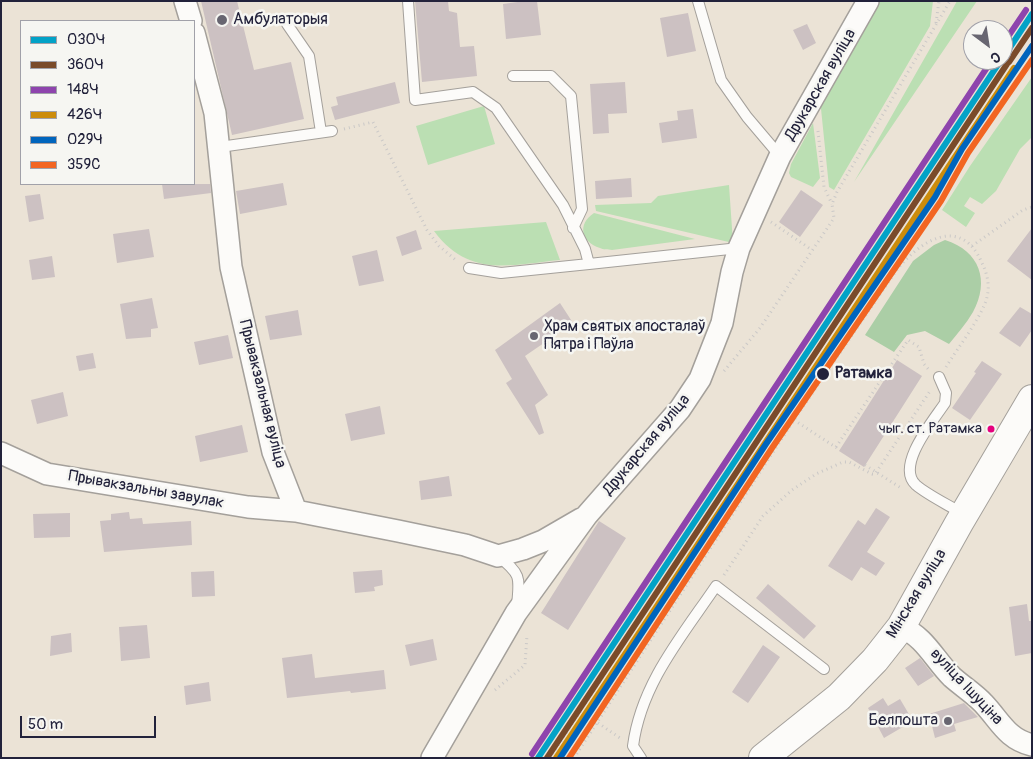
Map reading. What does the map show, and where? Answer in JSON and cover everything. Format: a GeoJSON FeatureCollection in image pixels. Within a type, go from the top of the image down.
{"type":"FeatureCollection","features":[{"type":"Feature","properties":{"kind":"street"},"geometry":{"type":"LineString","coordinates":[[185,1],[191,20]]}},
{"type":"Feature","properties":{"kind":"street","name":"Друкарская вуліца"},"geometry":{"type":"LineString","coordinates":[[434,753],[516,613],[588,515],[680,409],[700,379],[722,323],[732,272],[739,248],[780,156],[868,1]]}},
{"type":"Feature","properties":{"kind":"street","name":"Прывакзальная вуліца"},"geometry":{"type":"LineString","coordinates":[[195,37],[215,113],[232,267],[273,452],[296,512]]}},
{"type":"Feature","properties":{"kind":"street","name":"Мінская вуліца"},"geometry":{"type":"LineString","coordinates":[[763,758],[839,697],[875,660],[901,627],[964,514],[1032,399]]}},
{"type":"Feature","properties":{"kind":"street","name":"Прывакзальны завулак"},"geometry":{"type":"LineString","coordinates":[[1,452],[47,474],[238,506],[296,512]]}},
{"type":"Feature","properties":{"kind":"street"},"geometry":{"type":"LineString","coordinates":[[296,512],[408,533],[465,546],[498,556],[543,541],[588,515]]}},
{"type":"Feature","properties":{"kind":"street","name":"вуліца Ішуціна"},"geometry":{"type":"LineString","coordinates":[[901,627],[912,632],[928,647],[938,662],[952,677],[983,703],[995,719],[1016,740],[1032,745]]}},
{"type":"Feature","properties":{"kind":"street"},"geometry":{"type":"LineString","coordinates":[[415,758],[434,753]]}},
{"type":"Feature","properties":{"kind":"lane"},"geometry":{"type":"LineString","coordinates":[[408,1],[415,100],[473,92],[496,108],[563,205],[589,264]]}},
{"type":"Feature","properties":{"kind":"lane"},"geometry":{"type":"LineString","coordinates":[[698,1],[721,80],[747,117],[780,156]]}},
{"type":"Feature","properties":{"kind":"lane"},"geometry":{"type":"LineString","coordinates":[[220,147],[327,131],[309,56],[287,24]]}},
{"type":"Feature","properties":{"kind":"lane"},"geometry":{"type":"LineString","coordinates":[[513,76],[551,76],[571,96],[582,210],[573,228]]}},
{"type":"Feature","properties":{"kind":"lane"},"geometry":{"type":"LineString","coordinates":[[468,268],[501,273],[739,248]]}},
{"type":"Feature","properties":{"kind":"lane"},"geometry":{"type":"LineString","coordinates":[[939,377],[946,393],[945,403],[912,455],[909,473],[915,485],[964,514]]}},
{"type":"Feature","properties":{"kind":"lane"},"geometry":{"type":"LineString","coordinates":[[498,556],[513,568],[519,580],[516,613]]}},
{"type":"Feature","properties":{"kind":"lane"},"geometry":{"type":"LineString","coordinates":[[641,758],[633,746],[640,712],[651,686],[667,657],[716,586],[824,669]]}},
{"type":"Feature","properties":{"kind":"path"},"geometry":{"type":"LineString","coordinates":[[936,25],[939,1]]}},
{"type":"Feature","properties":{"kind":"path"},"geometry":{"type":"LineString","coordinates":[[832,204],[950,1]]}},
{"type":"Feature","properties":{"kind":"path"},"geometry":{"type":"LineString","coordinates":[[700,379],[715,376],[727,369],[760,328],[834,218],[832,204],[824,187],[814,96]]}},
{"type":"Feature","properties":{"kind":"path"},"geometry":{"type":"LineString","coordinates":[[327,131],[373,122],[427,230],[446,253],[468,268]]}},
{"type":"Feature","properties":{"kind":"path"},"geometry":{"type":"LineString","coordinates":[[972,246],[1023,210],[1032,207]]}},
{"type":"Feature","properties":{"kind":"path"},"geometry":{"type":"LineString","coordinates":[[756,211],[812,250]]}},
{"type":"Feature","properties":{"kind":"path"},"geometry":{"type":"LineString","coordinates":[[574,758],[794,420],[904,261],[931,239],[942,235],[964,240],[972,246],[987,273],[987,297],[979,314],[876,472],[872,474],[849,462],[843,462],[816,474],[792,490],[763,516],[716,586]]}},
{"type":"Feature","properties":{"kind":"path"},"geometry":{"type":"LineString","coordinates":[[550,758],[684,552],[878,261]]}},
{"type":"Feature","properties":{"kind":"path"},"geometry":{"type":"LineString","coordinates":[[836,447],[908,340],[919,347],[927,369],[939,377]]}},
{"type":"Feature","properties":{"kind":"path"},"geometry":{"type":"LineString","coordinates":[[794,420],[840,450]]}},
{"type":"Feature","properties":{"kind":"path"},"geometry":{"type":"LineString","coordinates":[[865,465],[876,472]]}},
{"type":"Feature","properties":{"kind":"path"},"geometry":{"type":"LineString","coordinates":[[503,683],[525,666]]}},
{"type":"Feature","properties":{"kind":"path"},"geometry":{"type":"LineString","coordinates":[[598,723],[633,746]]}},
{"type":"Feature","properties":{"kind":"green space"},"geometry":{"type":"Polygon","coordinates":[[[877,1],[933,1],[930,26],[834,190],[829,187],[820,99],[877,1]]]}},
{"type":"Feature","properties":{"kind":"green space"},"geometry":{"type":"Polygon","coordinates":[[[957,1],[977,1],[854,182],[957,1]]]}},
{"type":"Feature","properties":{"kind":"green space"},"geometry":{"type":"Polygon","coordinates":[[[1032,77],[1032,137],[1020,149],[996,191],[982,204],[970,197],[964,206],[975,213],[966,227],[942,210],[1032,77]]]}},
{"type":"Feature","properties":{"kind":"green space"},"geometry":{"type":"Polygon","coordinates":[[[484,106],[495,144],[428,165],[416,126],[484,106]]]}},
{"type":"Feature","properties":{"kind":"green space"},"geometry":{"type":"Polygon","coordinates":[[[813,123],[820,178],[813,187],[791,177],[789,173],[791,164],[813,123]]]}},
{"type":"Feature","properties":{"kind":"green space"},"geometry":{"type":"Polygon","coordinates":[[[729,185],[733,243],[596,211],[595,205],[651,203],[658,196],[729,185]]]}},
{"type":"Feature","properties":{"kind":"green space"},"geometry":{"type":"Polygon","coordinates":[[[594,213],[695,239],[612,250],[603,249],[589,242],[585,237],[583,227],[585,222],[594,213]]]}},
{"type":"Feature","properties":{"kind":"green space"},"geometry":{"type":"Polygon","coordinates":[[[546,222],[560,260],[507,265],[491,265],[476,262],[461,256],[447,246],[434,231],[546,222]]]}},
{"type":"Feature","properties":{"kind":"green space"},"geometry":{"type":"Polygon","coordinates":[[[945,240],[957,245],[974,259],[981,278],[981,289],[973,312],[949,344],[925,331],[907,335],[894,352],[865,335],[913,261],[934,245],[945,240]]]}},
{"type":"Feature","properties":{"kind":"building"},"geometry":{"type":"Polygon","coordinates":[[[201,1],[237,1],[254,70],[291,62],[304,119],[232,135],[201,1]]]}},
{"type":"Feature","properties":{"kind":"building"},"geometry":{"type":"Polygon","coordinates":[[[415,1],[448,1],[449,11],[457,13],[460,47],[474,46],[477,76],[422,82],[415,1]]]}},
{"type":"Feature","properties":{"kind":"building"},"geometry":{"type":"Polygon","coordinates":[[[537,1],[541,35],[506,39],[503,4],[537,1]]]}},
{"type":"Feature","properties":{"kind":"building"},"geometry":{"type":"Polygon","coordinates":[[[688,13],[696,51],[667,57],[660,18],[688,13]]]}},
{"type":"Feature","properties":{"kind":"building"},"geometry":{"type":"Polygon","coordinates":[[[807,24],[816,43],[803,50],[793,30],[807,24]]]}},
{"type":"Feature","properties":{"kind":"building"},"geometry":{"type":"Polygon","coordinates":[[[395,82],[400,103],[335,120],[331,107],[338,105],[336,97],[395,82]]]}},
{"type":"Feature","properties":{"kind":"building"},"geometry":{"type":"Polygon","coordinates":[[[625,82],[627,113],[608,114],[609,133],[593,134],[590,84],[625,82]]]}},
{"type":"Feature","properties":{"kind":"building"},"geometry":{"type":"Polygon","coordinates":[[[693,109],[697,138],[662,143],[659,123],[678,120],[677,111],[693,109]]]}},
{"type":"Feature","properties":{"kind":"building"},"geometry":{"type":"Polygon","coordinates":[[[631,178],[632,197],[596,199],[595,181],[631,178]]]}},
{"type":"Feature","properties":{"kind":"building"},"geometry":{"type":"Polygon","coordinates":[[[283,183],[287,205],[240,214],[236,191],[283,183]]]}},
{"type":"Feature","properties":{"kind":"building"},"geometry":{"type":"Polygon","coordinates":[[[210,184],[211,193],[164,199],[162,185],[210,184]]]}},
{"type":"Feature","properties":{"kind":"building"},"geometry":{"type":"Polygon","coordinates":[[[801,190],[823,205],[800,237],[779,222],[801,190]]]}},
{"type":"Feature","properties":{"kind":"building"},"geometry":{"type":"Polygon","coordinates":[[[40,194],[44,219],[29,222],[25,196],[40,194]]]}},
{"type":"Feature","properties":{"kind":"building"},"geometry":{"type":"Polygon","coordinates":[[[1032,228],[1032,280],[1007,261],[1032,228]]]}},
{"type":"Feature","properties":{"kind":"building"},"geometry":{"type":"Polygon","coordinates":[[[149,229],[154,257],[117,263],[113,234],[149,229]]]}},
{"type":"Feature","properties":{"kind":"building"},"geometry":{"type":"Polygon","coordinates":[[[416,230],[422,249],[402,256],[396,237],[416,230]]]}},
{"type":"Feature","properties":{"kind":"building"},"geometry":{"type":"Polygon","coordinates":[[[377,250],[384,281],[359,286],[352,256],[377,250]]]}},
{"type":"Feature","properties":{"kind":"building"},"geometry":{"type":"Polygon","coordinates":[[[52,256],[55,277],[32,280],[29,260],[52,256]]]}},
{"type":"Feature","properties":{"kind":"building"},"geometry":{"type":"Polygon","coordinates":[[[152,298],[158,328],[151,329],[151,337],[126,339],[120,304],[152,298]]]}},
{"type":"Feature","properties":{"kind":"building"},"geometry":{"type":"Polygon","coordinates":[[[560,303],[573,323],[525,356],[548,395],[535,405],[544,433],[539,435],[506,383],[512,379],[495,350],[560,303]]]}},
{"type":"Feature","properties":{"kind":"building"},"geometry":{"type":"Polygon","coordinates":[[[1020,307],[1032,314],[1032,330],[1020,347],[999,333],[1020,307]]]}},
{"type":"Feature","properties":{"kind":"building"},"geometry":{"type":"Polygon","coordinates":[[[298,310],[302,335],[270,340],[265,316],[298,310]]]}},
{"type":"Feature","properties":{"kind":"building"},"geometry":{"type":"Polygon","coordinates":[[[228,335],[233,358],[199,365],[194,342],[228,335]]]}},
{"type":"Feature","properties":{"kind":"building"},"geometry":{"type":"Polygon","coordinates":[[[93,353],[96,368],[79,371],[76,356],[93,353]]]}},
{"type":"Feature","properties":{"kind":"building","name":"Ратамка"},"geometry":{"type":"Polygon","coordinates":[[[897,360],[922,376],[864,467],[839,451],[897,360]]]}},
{"type":"Feature","properties":{"kind":"building"},"geometry":{"type":"Polygon","coordinates":[[[982,361],[1002,374],[970,420],[952,408],[982,361]]]}},
{"type":"Feature","properties":{"kind":"building"},"geometry":{"type":"Polygon","coordinates":[[[63,392],[68,416],[37,424],[31,400],[63,392]]]}},
{"type":"Feature","properties":{"kind":"building"},"geometry":{"type":"Polygon","coordinates":[[[380,406],[385,434],[351,441],[345,414],[380,406]]]}},
{"type":"Feature","properties":{"kind":"building"},"geometry":{"type":"Polygon","coordinates":[[[242,425],[248,452],[200,462],[195,436],[242,425]]]}},
{"type":"Feature","properties":{"kind":"building"},"geometry":{"type":"Polygon","coordinates":[[[449,476],[452,496],[421,500],[419,481],[449,476]]]}},
{"type":"Feature","properties":{"kind":"building"},"geometry":{"type":"Polygon","coordinates":[[[876,508],[890,517],[867,552],[885,563],[876,576],[861,567],[852,581],[828,566],[858,520],[865,525],[876,508]]]}},
{"type":"Feature","properties":{"kind":"building"},"geometry":{"type":"Polygon","coordinates":[[[129,512],[130,519],[142,518],[143,524],[191,521],[192,545],[104,552],[100,521],[111,520],[111,514],[129,512]]]}},
{"type":"Feature","properties":{"kind":"building"},"geometry":{"type":"Polygon","coordinates":[[[70,513],[70,537],[34,538],[33,514],[70,513]]]}},
{"type":"Feature","properties":{"kind":"building"},"geometry":{"type":"Polygon","coordinates":[[[599,521],[626,538],[568,630],[541,613],[599,521]]]}},
{"type":"Feature","properties":{"kind":"building"},"geometry":{"type":"Polygon","coordinates":[[[382,570],[383,585],[374,587],[375,591],[355,593],[353,572],[382,570]]]}},
{"type":"Feature","properties":{"kind":"building"},"geometry":{"type":"Polygon","coordinates":[[[214,571],[215,596],[192,597],[191,572],[214,571]]]}},
{"type":"Feature","properties":{"kind":"building"},"geometry":{"type":"Polygon","coordinates":[[[768,584],[816,626],[804,639],[756,598],[768,584]]]}},
{"type":"Feature","properties":{"kind":"building"},"geometry":{"type":"Polygon","coordinates":[[[1027,604],[1029,621],[1032,621],[1032,653],[1015,656],[1009,607],[1027,604]]]}},
{"type":"Feature","properties":{"kind":"building"},"geometry":{"type":"Polygon","coordinates":[[[147,625],[150,658],[121,661],[119,627],[147,625]]]}},
{"type":"Feature","properties":{"kind":"building"},"geometry":{"type":"Polygon","coordinates":[[[71,633],[72,652],[50,656],[51,636],[71,633]]]}},
{"type":"Feature","properties":{"kind":"building"},"geometry":{"type":"Polygon","coordinates":[[[433,639],[437,660],[410,666],[405,645],[433,639]]]}},
{"type":"Feature","properties":{"kind":"building"},"geometry":{"type":"Polygon","coordinates":[[[763,645],[780,657],[748,703],[732,692],[763,645]]]}},
{"type":"Feature","properties":{"kind":"building"},"geometry":{"type":"Polygon","coordinates":[[[312,654],[315,678],[384,670],[386,689],[287,698],[282,658],[312,654]]]}},
{"type":"Feature","properties":{"kind":"building"},"geometry":{"type":"Polygon","coordinates":[[[920,658],[934,676],[918,686],[905,668],[920,658]]]}},
{"type":"Feature","properties":{"kind":"building"},"geometry":{"type":"Polygon","coordinates":[[[209,682],[211,701],[186,705],[184,686],[209,682]]]}},
{"type":"Feature","properties":{"kind":"building"},"geometry":{"type":"Polygon","coordinates":[[[883,698],[888,706],[900,699],[913,721],[884,738],[868,708],[883,698]]]}},
{"type":"Feature","properties":{"kind":"building","name":"Белпошта"},"geometry":{"type":"Polygon","coordinates":[[[964,703],[978,717],[954,724],[956,731],[935,738],[929,714],[964,703]]]}},
{"type":"Feature","properties":{"kind":"transit line","name":"148Ч"},"geometry":{"type":"LineString","coordinates":[[1013,29],[1026,10]]}},
{"type":"Feature","properties":{"kind":"transit line","name":"030Ч"},"geometry":{"type":"LineString","coordinates":[[1013,43],[1032,14]]}},
{"type":"Feature","properties":{"kind":"transit line","name":"360Ч"},"geometry":{"type":"LineString","coordinates":[[1013,56],[1032,28]]}},
{"type":"Feature","properties":{"kind":"transit line","name":"029Ч"},"geometry":{"type":"LineString","coordinates":[[560,758],[766,444],[935,197],[962,149],[1032,46]]}},
{"type":"Feature","properties":{"kind":"transit line","name":"359С"},"geometry":{"type":"LineString","coordinates":[[569,758],[772,448],[941,201],[968,153],[1032,60]]}},
{"type":"Feature","properties":{"kind":"transit line","name":"426Ч"},"geometry":{"type":"LineString","coordinates":[[556,758],[1014,68]]}},
{"type":"Feature","properties":{"kind":"transit line","name":"148Ч"},"geometry":{"type":"LineString","coordinates":[[532,754],[985,70]]}},
{"type":"Feature","properties":{"kind":"transit line","name":"030Ч"},"geometry":{"type":"LineString","coordinates":[[538,758],[994,70]]}},
{"type":"Feature","properties":{"kind":"transit line","name":"360Ч"},"geometry":{"type":"LineString","coordinates":[[547,758],[1003,70]]}},
{"type":"Feature","properties":{"kind":"place","name":"Амбулаторыя"},"geometry":{"type":"Point","coordinates":[222,20]}},
{"type":"Feature","properties":{"kind":"place","name":"Храм святых апосталаў Пятра і Паўла"},"geometry":{"type":"Point","coordinates":[534,336]}},
{"type":"Feature","properties":{"kind":"place","name":"Ратамка"},"geometry":{"type":"Point","coordinates":[823,374]}},
{"type":"Feature","properties":{"kind":"place","name":"чыг. ст. Ратамка"},"geometry":{"type":"Point","coordinates":[991,429]}},
{"type":"Feature","properties":{"kind":"place","name":"Белпошта"},"geometry":{"type":"Point","coordinates":[948,721]}}]}
